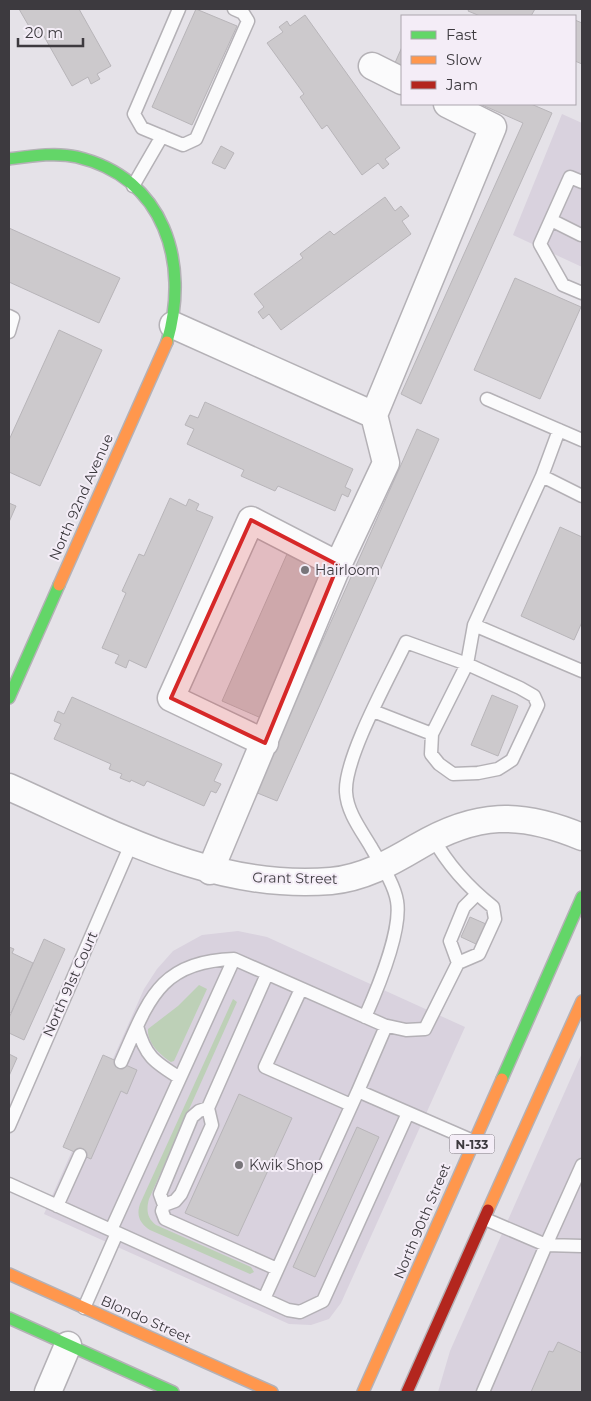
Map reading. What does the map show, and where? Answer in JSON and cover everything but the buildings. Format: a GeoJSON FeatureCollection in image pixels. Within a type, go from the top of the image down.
{"type":"FeatureCollection","features":[{"type":"Feature","properties":{"kind":"main road","name":"North 92nd Avenue"},"geometry":{"type":"LineString","coordinates":[[9,159],[50,154],[77,157],[92,161],[116,173],[148,201],[159,217],[172,246],[178,280],[175,316],[9,698]]}},
{"type":"Feature","properties":{"kind":"main road","name":"North 90th Street"},"geometry":{"type":"LineString","coordinates":[[363,1392],[582,898]]}},
{"type":"Feature","properties":{"kind":"main road","name":"N-133"},"geometry":{"type":"LineString","coordinates":[[407,1392],[581,1007]]}},
{"type":"Feature","properties":{"kind":"main road","name":"Blondo Street"},"geometry":{"type":"LineString","coordinates":[[9,1274],[272,1392]]}},
{"type":"Feature","properties":{"kind":"main road"},"geometry":{"type":"LineString","coordinates":[[9,1318],[173,1392]]}},
{"type":"Feature","properties":{"kind":"street"},"geometry":{"type":"LineString","coordinates":[[372,66],[401,80]]}},
{"type":"Feature","properties":{"kind":"street"},"geometry":{"type":"LineString","coordinates":[[210,871],[266,743],[338,565],[386,463],[374,415],[493,127],[449,105]]}},
{"type":"Feature","properties":{"kind":"street"},"geometry":{"type":"LineString","coordinates":[[175,316],[374,415]]}},
{"type":"Feature","properties":{"kind":"street"},"geometry":{"type":"LineString","coordinates":[[266,743],[171,698],[251,520],[338,565]]}},
{"type":"Feature","properties":{"kind":"street","name":"Grant Street"},"geometry":{"type":"LineString","coordinates":[[9,787],[132,842],[210,871],[254,879],[316,882],[352,878],[382,867],[433,838],[460,826],[500,818],[540,822],[582,837]]}},
{"type":"Feature","properties":{"kind":"street"},"geometry":{"type":"LineString","coordinates":[[48,1392],[68,1345]]}},
{"type":"Feature","properties":{"kind":"lane"},"geometry":{"type":"LineString","coordinates":[[179,9],[134,114],[142,128],[183,145],[196,139],[248,21],[243,13],[234,9]]}},
{"type":"Feature","properties":{"kind":"lane"},"geometry":{"type":"LineString","coordinates":[[133,186],[162,136]]}},
{"type":"Feature","properties":{"kind":"lane"},"geometry":{"type":"LineString","coordinates":[[582,182],[570,177],[540,244],[563,284],[582,293]]}},
{"type":"Feature","properties":{"kind":"lane"},"geometry":{"type":"LineString","coordinates":[[551,220],[581,235]]}},
{"type":"Feature","properties":{"kind":"lane"},"geometry":{"type":"LineString","coordinates":[[9,316],[12,318],[9,332]]}},
{"type":"Feature","properties":{"kind":"lane"},"geometry":{"type":"LineString","coordinates":[[487,399],[581,437]]}},
{"type":"Feature","properties":{"kind":"lane"},"geometry":{"type":"LineString","coordinates":[[365,1017],[385,965],[397,911],[397,900],[382,867],[348,806],[346,790],[351,762],[406,642],[467,664],[534,696],[538,706],[512,760],[498,769],[478,773],[453,774],[439,764],[431,754],[432,734],[467,664],[474,625],[542,476],[560,430]]}},
{"type":"Feature","properties":{"kind":"lane"},"geometry":{"type":"LineString","coordinates":[[542,476],[582,496]]}},
{"type":"Feature","properties":{"kind":"lane"},"geometry":{"type":"LineString","coordinates":[[474,625],[582,672]]}},
{"type":"Feature","properties":{"kind":"lane"},"geometry":{"type":"LineString","coordinates":[[373,711],[432,734]]}},
{"type":"Feature","properties":{"kind":"lane"},"geometry":{"type":"LineString","coordinates":[[121,1062],[154,992],[180,972],[198,962],[234,959],[383,1025],[406,1030],[425,1029],[458,963],[479,954],[495,919],[493,907],[477,894],[444,858],[433,838]]}},
{"type":"Feature","properties":{"kind":"lane","name":"North 91st Court"},"geometry":{"type":"LineString","coordinates":[[9,1126],[132,842]]}},
{"type":"Feature","properties":{"kind":"lane"},"geometry":{"type":"LineString","coordinates":[[458,963],[450,941],[464,907],[477,894]]}},
{"type":"Feature","properties":{"kind":"lane"},"geometry":{"type":"LineString","coordinates":[[84,1308],[114,1232],[180,1078],[234,959]]}},
{"type":"Feature","properties":{"kind":"lane"},"geometry":{"type":"LineString","coordinates":[[164,1205],[175,1202],[180,1194],[212,1125],[208,1108],[267,974]]}},
{"type":"Feature","properties":{"kind":"lane"},"geometry":{"type":"LineString","coordinates":[[301,989],[265,1067],[351,1105]]}},
{"type":"Feature","properties":{"kind":"lane"},"geometry":{"type":"LineString","coordinates":[[264,1299],[358,1091],[386,1026],[383,1025]]}},
{"type":"Feature","properties":{"kind":"lane"},"geometry":{"type":"LineString","coordinates":[[137,1026],[142,1045],[153,1060],[180,1078]]}},
{"type":"Feature","properties":{"kind":"lane"},"geometry":{"type":"LineString","coordinates":[[358,1091],[473,1141]]}},
{"type":"Feature","properties":{"kind":"lane"},"geometry":{"type":"LineString","coordinates":[[208,1108],[199,1111],[192,1117],[162,1186],[160,1194],[164,1205],[162,1211],[165,1219],[277,1269]]}},
{"type":"Feature","properties":{"kind":"lane"},"geometry":{"type":"LineString","coordinates":[[9,1184],[288,1310],[300,1312],[323,1300],[408,1113]]}},
{"type":"Feature","properties":{"kind":"lane"},"geometry":{"type":"LineString","coordinates":[[57,1206],[80,1155]]}},
{"type":"Feature","properties":{"kind":"lane"},"geometry":{"type":"LineString","coordinates":[[483,1392],[582,1165]]}},
{"type":"Feature","properties":{"kind":"lane"},"geometry":{"type":"LineString","coordinates":[[485,1219],[546,1245],[582,1246]]}},
{"type":"Feature","properties":{"kind":"highlighted area"},"geometry":{"type":"Polygon","coordinates":[[[251,520],[338,565],[265,743],[171,698],[251,520]]]}},
{"type":"Feature","properties":{"kind":"shaded area"},"geometry":{"type":"Polygon","coordinates":[[[562,114],[582,123],[582,267],[513,235],[562,114]]]}},
{"type":"Feature","properties":{"kind":"shaded area"},"geometry":{"type":"Polygon","coordinates":[[[238,931],[267,937],[465,1027],[341,1303],[329,1319],[311,1325],[289,1324],[44,1214],[144,989],[157,969],[173,951],[202,935],[238,931]]]}},
{"type":"Feature","properties":{"kind":"shaded area"},"geometry":{"type":"Polygon","coordinates":[[[582,1053],[582,1392],[438,1392],[450,1351],[582,1053]]]}},
{"type":"Feature","properties":{"kind":"green space"},"geometry":{"type":"Polygon","coordinates":[[[199,985],[207,989],[174,1061],[171,1062],[152,1044],[148,1029],[178,1006],[199,985]]]}},
{"type":"Feature","properties":{"kind":"green space"},"geometry":{"type":"Polygon","coordinates":[[[233,999],[237,1002],[149,1199],[148,1210],[149,1217],[156,1225],[251,1267],[254,1272],[250,1274],[150,1230],[141,1222],[138,1212],[233,999]]]}},
{"type":"Feature","properties":{"kind":"traffic: fast"},"geometry":{"type":"LineString","coordinates":[[9,159],[52,155],[77,157],[107,168],[131,184],[150,204],[164,228],[172,254],[175,283],[173,312],[167,342]]}},
{"type":"Feature","properties":{"kind":"traffic: fast"},"geometry":{"type":"LineString","coordinates":[[9,698],[59,585]]}},
{"type":"Feature","properties":{"kind":"traffic: fast"},"geometry":{"type":"LineString","coordinates":[[502,1079],[582,897]]}},
{"type":"Feature","properties":{"kind":"traffic: fast"},"geometry":{"type":"LineString","coordinates":[[9,1318],[173,1392]]}},
{"type":"Feature","properties":{"kind":"traffic: slow"},"geometry":{"type":"LineString","coordinates":[[59,585],[167,342]]}},
{"type":"Feature","properties":{"kind":"traffic: slow"},"geometry":{"type":"LineString","coordinates":[[488,1210],[582,1001]]}},
{"type":"Feature","properties":{"kind":"traffic: slow"},"geometry":{"type":"LineString","coordinates":[[363,1392],[502,1079]]}},
{"type":"Feature","properties":{"kind":"traffic: slow"},"geometry":{"type":"LineString","coordinates":[[9,1274],[272,1392]]}},
{"type":"Feature","properties":{"kind":"traffic: jam"},"geometry":{"type":"LineString","coordinates":[[407,1392],[488,1210]]}},
{"type":"Feature","properties":{"kind":"place","name":"Hairloom"},"geometry":{"type":"Point","coordinates":[305,570]}},
{"type":"Feature","properties":{"kind":"place","name":"Kwik Shop"},"geometry":{"type":"Point","coordinates":[239,1165]}}]}
